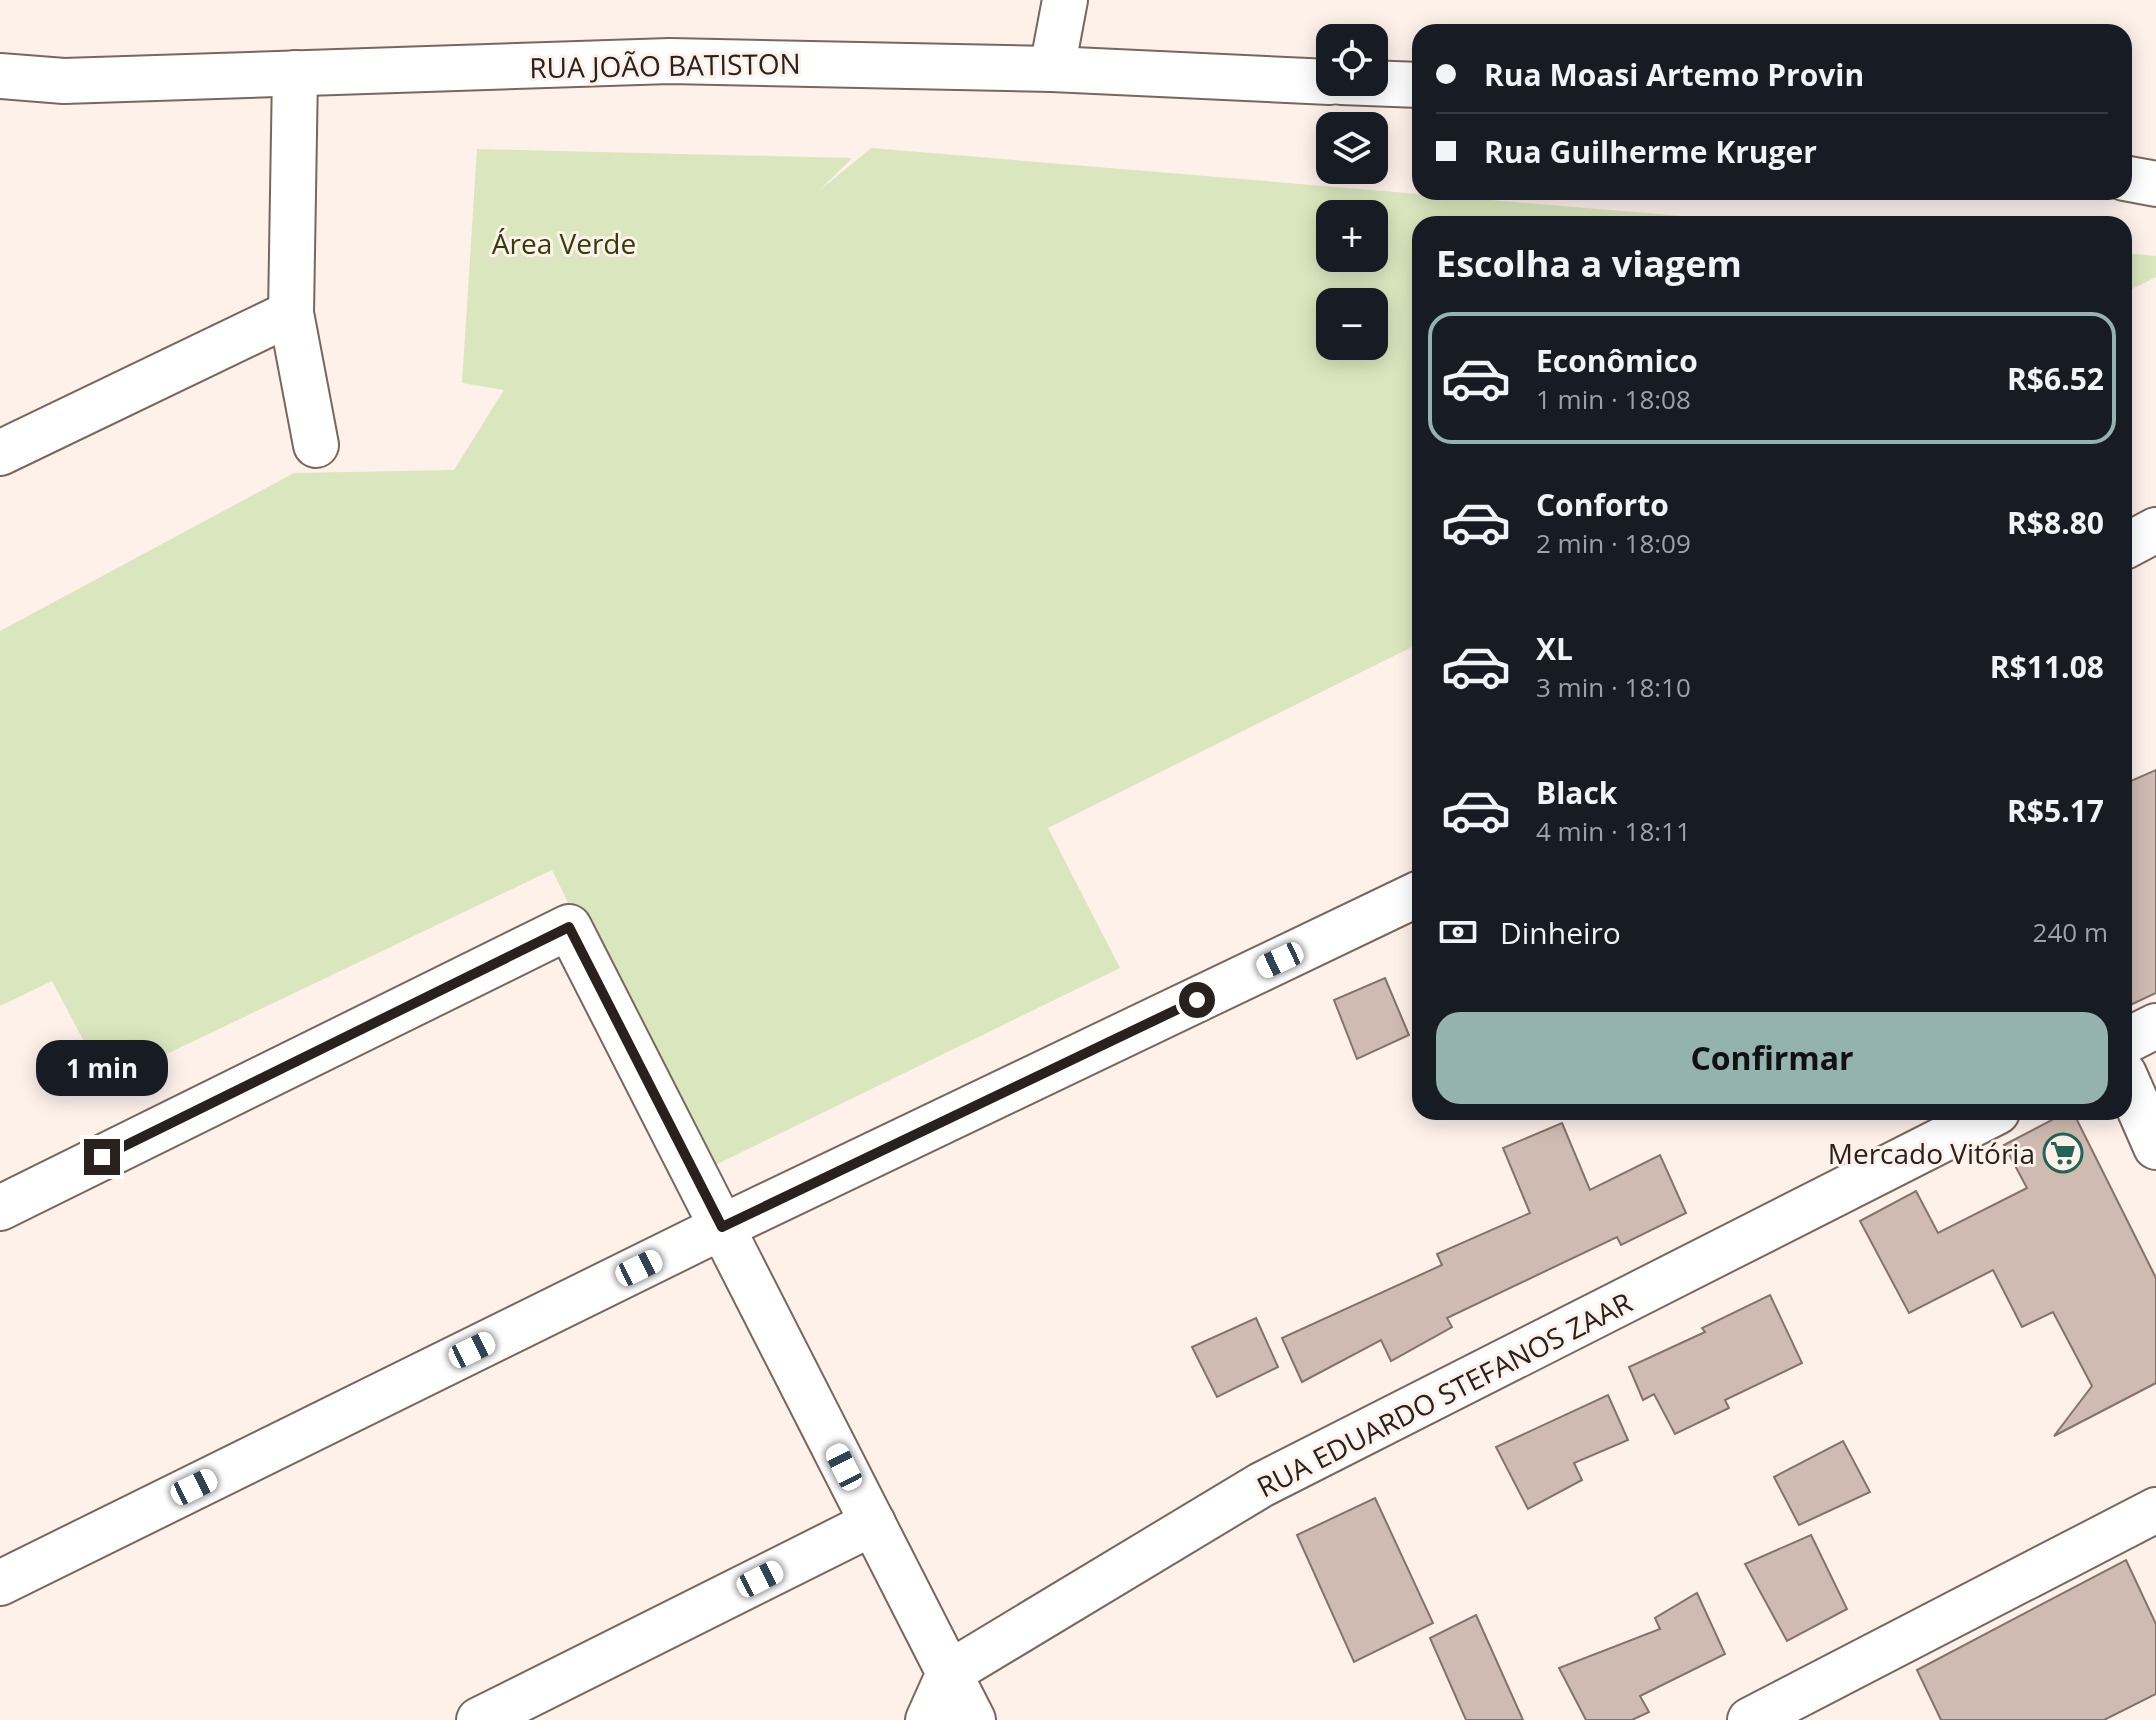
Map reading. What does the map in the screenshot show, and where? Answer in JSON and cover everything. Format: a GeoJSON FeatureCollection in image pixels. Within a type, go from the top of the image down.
{"type":"FeatureCollection","features":[{"type":"Feature","properties":{"kind":"street"},"geometry":{"type":"LineString","coordinates":[[1052,69],[1065,0]]}},
{"type":"Feature","properties":{"kind":"street","name":"RUA JOÃO BATISTON"},"geometry":{"type":"LineString","coordinates":[[0,76],[64,81],[670,61],[1052,69],[1316,81]]}},
{"type":"Feature","properties":{"kind":"street"},"geometry":{"type":"LineString","coordinates":[[295,73],[291,313],[316,445]]}},
{"type":"Feature","properties":{"kind":"street"},"geometry":{"type":"LineString","coordinates":[[1388,84],[1412,85]]}},
{"type":"Feature","properties":{"kind":"street"},"geometry":{"type":"LineString","coordinates":[[2132,180],[2156,184]]}},
{"type":"Feature","properties":{"kind":"street"},"geometry":{"type":"LineString","coordinates":[[0,453],[291,313]]}},
{"type":"Feature","properties":{"kind":"street"},"geometry":{"type":"LineString","coordinates":[[2132,543],[2156,530]]}},
{"type":"Feature","properties":{"kind":"street"},"geometry":{"type":"LineString","coordinates":[[0,1583],[722,1227],[1412,897]]}},
{"type":"Feature","properties":{"kind":"street"},"geometry":{"type":"LineString","coordinates":[[0,1208],[569,927],[973,1720]]}},
{"type":"Feature","properties":{"kind":"street"},"geometry":{"type":"LineString","coordinates":[[2132,1038],[2156,1026]]}},
{"type":"Feature","properties":{"kind":"street"},"geometry":{"type":"LineString","coordinates":[[2132,1092],[2156,1147]]}},
{"type":"Feature","properties":{"kind":"street","name":"RUA EDUARDO STEFANOS ZAAR"},"geometry":{"type":"LineString","coordinates":[[949,1673],[1261,1485],[1981,1120]]}},
{"type":"Feature","properties":{"kind":"street"},"geometry":{"type":"LineString","coordinates":[[1750,1720],[2156,1510]]}},
{"type":"Feature","properties":{"kind":"street"},"geometry":{"type":"LineString","coordinates":[[479,1720],[873,1523]]}},
{"type":"Feature","properties":{"kind":"street"},"geometry":{"type":"LineString","coordinates":[[928,1720],[949,1673]]}},
{"type":"Feature","properties":{"kind":"green space","name":"Área Verde"},"geometry":{"type":"Polygon","coordinates":[[[871,148],[1412,193],[1412,200],[1492,200],[1683,216],[1412,216],[1412,647],[1048,828],[1120,968],[701,1172],[552,870],[106,1083],[52,981],[0,1006],[0,631],[294,473],[454,470],[504,390],[462,383],[477,149],[852,158],[819,191],[871,148]]]}},
{"type":"Feature","properties":{"kind":"green space"},"geometry":{"type":"Polygon","coordinates":[[[2132,254],[2156,256],[2156,277],[2132,289],[2132,254]]]}},
{"type":"Feature","properties":{"kind":"building"},"geometry":{"type":"Polygon","coordinates":[[[2156,770],[2156,993],[2132,1004],[2132,780],[2156,770]]]}},
{"type":"Feature","properties":{"kind":"building"},"geometry":{"type":"Polygon","coordinates":[[[1385,978],[1409,1035],[1357,1059],[1334,1000],[1385,978]]]}},
{"type":"Feature","properties":{"kind":"building"},"geometry":{"type":"Polygon","coordinates":[[[2052,1120],[2077,1120],[2156,1278],[2156,1383],[2054,1436],[2092,1386],[2053,1312],[2022,1327],[1993,1270],[1909,1313],[1860,1221],[1916,1191],[1938,1233],[2027,1188],[2004,1145],[2052,1120]]]}},
{"type":"Feature","properties":{"kind":"building"},"geometry":{"type":"Polygon","coordinates":[[[1562,1123],[1590,1190],[1660,1155],[1686,1213],[1621,1245],[1617,1237],[1447,1318],[1452,1327],[1391,1361],[1381,1340],[1302,1382],[1282,1338],[1442,1265],[1437,1254],[1530,1213],[1503,1148],[1562,1123]]]}},
{"type":"Feature","properties":{"kind":"building"},"geometry":{"type":"Polygon","coordinates":[[[1770,1295],[1802,1363],[1725,1400],[1729,1408],[1675,1434],[1654,1394],[1643,1400],[1629,1367],[1705,1332],[1702,1328],[1770,1295]]]}},
{"type":"Feature","properties":{"kind":"building"},"geometry":{"type":"Polygon","coordinates":[[[1256,1318],[1278,1367],[1217,1397],[1192,1347],[1256,1318]]]}},
{"type":"Feature","properties":{"kind":"building"},"geometry":{"type":"Polygon","coordinates":[[[1608,1395],[1628,1440],[1574,1463],[1582,1480],[1528,1509],[1496,1447],[1608,1395]]]}},
{"type":"Feature","properties":{"kind":"building"},"geometry":{"type":"Polygon","coordinates":[[[1843,1441],[1870,1492],[1799,1525],[1774,1477],[1843,1441]]]}},
{"type":"Feature","properties":{"kind":"building"},"geometry":{"type":"Polygon","coordinates":[[[1375,1498],[1433,1623],[1354,1662],[1297,1535],[1375,1498]]]}},
{"type":"Feature","properties":{"kind":"building"},"geometry":{"type":"Polygon","coordinates":[[[1811,1535],[1847,1609],[1787,1641],[1745,1564],[1811,1535]]]}},
{"type":"Feature","properties":{"kind":"building"},"geometry":{"type":"Polygon","coordinates":[[[2126,1560],[2156,1624],[2156,1694],[2104,1720],[1941,1720],[1917,1670],[2126,1560]]]}},
{"type":"Feature","properties":{"kind":"building"},"geometry":{"type":"Polygon","coordinates":[[[1697,1593],[1725,1654],[1640,1696],[1649,1712],[1632,1720],[1586,1720],[1559,1668],[1660,1629],[1655,1618],[1697,1593]]]}},
{"type":"Feature","properties":{"kind":"building"},"geometry":{"type":"Polygon","coordinates":[[[1476,1615],[1523,1720],[1466,1720],[1430,1638],[1476,1615]]]}},
{"type":"Feature","properties":{"kind":"place","name":"Mercado Vitória"},"geometry":{"type":"Point","coordinates":[2063,1153]}},
{"type":"Feature","properties":{"kind":"route"},"geometry":{"type":"LineString","coordinates":[[102,1157],[569,927],[722,1227],[1197,1000]]}}]}
